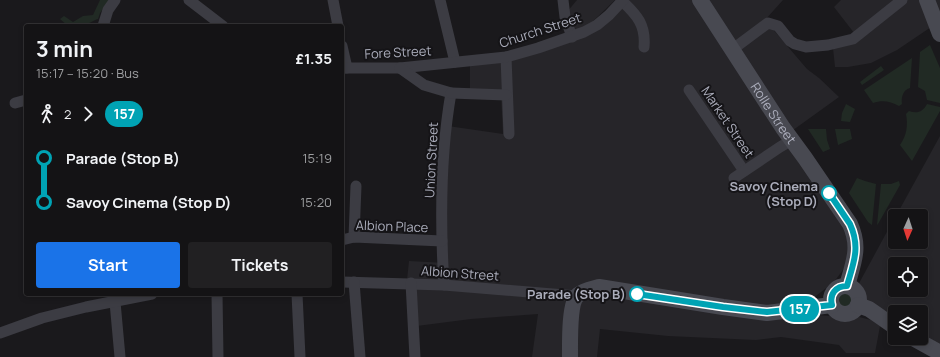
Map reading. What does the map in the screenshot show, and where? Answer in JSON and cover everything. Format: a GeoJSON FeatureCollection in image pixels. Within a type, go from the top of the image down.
{"type":"FeatureCollection","features":[{"type":"Feature","properties":{"kind":"main road","name":"Rolle Street"},"geometry":{"type":"LineString","coordinates":[[700,0],[783,128],[850,224],[856,249],[855,261],[847,286]]}},
{"type":"Feature","properties":{"kind":"main road"},"geometry":{"type":"LineString","coordinates":[[927,0],[940,34]]}},
{"type":"Feature","properties":{"kind":"main road"},"geometry":{"type":"LineString","coordinates":[[847,286],[857,293],[858,305],[852,312],[843,314],[838,312],[832,305],[831,301],[833,293],[839,287],[847,286]]}},
{"type":"Feature","properties":{"kind":"main road"},"geometry":{"type":"LineString","coordinates":[[570,357],[572,315],[577,296],[586,290],[599,287],[723,307],[767,312],[832,305]]}},
{"type":"Feature","properties":{"kind":"main road"},"geometry":{"type":"LineString","coordinates":[[858,305],[875,313],[888,322]]}},
{"type":"Feature","properties":{"kind":"main road"},"geometry":{"type":"LineString","coordinates":[[913,345],[922,357]]}},
{"type":"Feature","properties":{"kind":"main road"},"geometry":{"type":"LineString","coordinates":[[926,345],[940,353]]}},
{"type":"Feature","properties":{"kind":"street"},"geometry":{"type":"LineString","coordinates":[[104,24],[108,10],[115,0]]}},
{"type":"Feature","properties":{"kind":"street"},"geometry":{"type":"LineString","coordinates":[[189,0],[220,24]]}},
{"type":"Feature","properties":{"kind":"street"},"geometry":{"type":"LineString","coordinates":[[333,0],[338,24]]}},
{"type":"Feature","properties":{"kind":"street"},"geometry":{"type":"LineString","coordinates":[[440,0],[455,62]]}},
{"type":"Feature","properties":{"kind":"street"},"geometry":{"type":"LineString","coordinates":[[563,0],[565,17],[572,37]]}},
{"type":"Feature","properties":{"kind":"street"},"geometry":{"type":"LineString","coordinates":[[733,49],[768,23],[778,26],[790,41],[806,47],[828,45],[853,38],[902,0]]}},
{"type":"Feature","properties":{"kind":"street"},"geometry":{"type":"LineString","coordinates":[[623,1],[640,20],[645,39],[644,47]]}},
{"type":"Feature","properties":{"kind":"street","name":"Church Street"},"geometry":{"type":"LineString","coordinates":[[455,62],[506,57],[572,37],[597,25],[623,1]]}},
{"type":"Feature","properties":{"kind":"street"},"geometry":{"type":"LineString","coordinates":[[506,57],[506,95],[509,134]]}},
{"type":"Feature","properties":{"kind":"street","name":"Fore Street"},"geometry":{"type":"LineString","coordinates":[[344,68],[400,68],[455,62]]}},
{"type":"Feature","properties":{"kind":"street"},"geometry":{"type":"LineString","coordinates":[[400,68],[424,85],[451,93],[506,95]]}},
{"type":"Feature","properties":{"kind":"street","name":"Market Street"},"geometry":{"type":"LineString","coordinates":[[689,90],[744,171]]}},
{"type":"Feature","properties":{"kind":"street","name":"Union Street"},"geometry":{"type":"LineString","coordinates":[[444,285],[442,241],[442,164],[451,93]]}},
{"type":"Feature","properties":{"kind":"street"},"geometry":{"type":"LineString","coordinates":[[15,103],[24,101]]}},
{"type":"Feature","properties":{"kind":"street","name":"Market Street"},"geometry":{"type":"LineString","coordinates":[[734,178],[792,140]]}},
{"type":"Feature","properties":{"kind":"street"},"geometry":{"type":"LineString","coordinates":[[354,237],[356,186]]}},
{"type":"Feature","properties":{"kind":"street","name":"Albion Place"},"geometry":{"type":"LineString","coordinates":[[344,240],[354,237],[442,241]]}},
{"type":"Feature","properties":{"kind":"street","name":"Albion Street"},"geometry":{"type":"LineString","coordinates":[[344,282],[444,285],[577,296]]}},
{"type":"Feature","properties":{"kind":"street"},"geometry":{"type":"LineString","coordinates":[[354,282],[360,357]]}},
{"type":"Feature","properties":{"kind":"street"},"geometry":{"type":"LineString","coordinates":[[411,284],[415,357]]}},
{"type":"Feature","properties":{"kind":"street"},"geometry":{"type":"LineString","coordinates":[[0,333],[42,318],[86,307],[143,296]]}},
{"type":"Feature","properties":{"kind":"street"},"geometry":{"type":"LineString","coordinates":[[217,296],[218,357]]}},
{"type":"Feature","properties":{"kind":"street"},"geometry":{"type":"LineString","coordinates":[[297,296],[300,357]]}},
{"type":"Feature","properties":{"kind":"street"},"geometry":{"type":"LineString","coordinates":[[116,302],[120,357]]}},
{"type":"Feature","properties":{"kind":"shaded area"},"geometry":{"type":"Polygon","coordinates":[[[100,0],[109,0],[100,13],[98,19],[88,24],[66,24],[60,19],[64,16],[73,22],[83,16],[93,15],[100,0]]]}},
{"type":"Feature","properties":{"kind":"shaded area"},"geometry":{"type":"Polygon","coordinates":[[[577,0],[615,0],[591,23],[576,32],[567,12],[577,0]]]}},
{"type":"Feature","properties":{"kind":"shaded area"},"geometry":{"type":"Polygon","coordinates":[[[627,0],[695,0],[840,218],[850,241],[848,263],[834,282],[812,299],[770,309],[407,280],[409,261],[446,263],[443,225],[448,126],[503,134],[501,94],[470,92],[470,64],[597,29],[627,0]]]}},
{"type":"Feature","properties":{"kind":"shaded area"},"geometry":{"type":"Polygon","coordinates":[[[704,0],[783,0],[765,20],[807,69],[839,97],[789,133],[704,0]]]}},
{"type":"Feature","properties":{"kind":"shaded area"},"geometry":{"type":"Polygon","coordinates":[[[841,0],[940,0],[940,21],[897,50],[871,63],[848,67],[835,67],[833,48],[858,38],[834,7],[841,0]]]}},
{"type":"Feature","properties":{"kind":"shaded area"},"geometry":{"type":"Polygon","coordinates":[[[930,45],[940,68],[940,103],[927,100],[925,91],[918,87],[920,52],[930,45]]]}},
{"type":"Feature","properties":{"kind":"shaded area"},"geometry":{"type":"Polygon","coordinates":[[[912,58],[910,88],[903,94],[902,104],[899,106],[886,102],[873,103],[864,90],[912,58]]]}},
{"type":"Feature","properties":{"kind":"shaded area"},"geometry":{"type":"Polygon","coordinates":[[[881,66],[884,70],[862,85],[860,82],[881,66]]]}},
{"type":"Feature","properties":{"kind":"shaded area"},"geometry":{"type":"Polygon","coordinates":[[[846,104],[855,109],[850,122],[841,121],[842,113],[846,104]]]}},
{"type":"Feature","properties":{"kind":"shaded area"},"geometry":{"type":"Polygon","coordinates":[[[927,104],[940,107],[940,111],[912,161],[900,145],[906,130],[906,114],[909,111],[920,112],[927,104]]]}},
{"type":"Feature","properties":{"kind":"shaded area"},"geometry":{"type":"Polygon","coordinates":[[[808,129],[826,129],[830,149],[823,152],[808,129]]]}},
{"type":"Feature","properties":{"kind":"shaded area"},"geometry":{"type":"Polygon","coordinates":[[[835,129],[850,129],[852,139],[838,145],[835,129]]]}},
{"type":"Feature","properties":{"kind":"shaded area"},"geometry":{"type":"Polygon","coordinates":[[[940,136],[940,346],[928,337],[928,305],[888,305],[888,312],[866,302],[857,287],[888,230],[888,249],[928,249],[928,209],[900,209],[940,136]]]}},
{"type":"Feature","properties":{"kind":"shaded area"},"geometry":{"type":"Polygon","coordinates":[[[857,178],[876,184],[872,225],[868,222],[849,193],[857,178]]]}},
{"type":"Feature","properties":{"kind":"shaded area"},"geometry":{"type":"Polygon","coordinates":[[[899,181],[900,185],[877,225],[881,184],[891,184],[899,181]]]}},
{"type":"Feature","properties":{"kind":"shaded area"},"geometry":{"type":"Polygon","coordinates":[[[407,288],[597,293],[773,318],[816,315],[830,316],[848,321],[859,317],[871,320],[880,326],[875,353],[846,353],[839,345],[781,337],[756,340],[668,336],[600,329],[597,357],[532,357],[538,314],[471,319],[409,327],[407,288]]]}},
{"type":"Feature","properties":{"kind":"shaded area"},"geometry":{"type":"Polygon","coordinates":[[[845,293],[850,295],[852,300],[850,305],[845,307],[840,305],[838,300],[840,295],[845,293]]]}},
{"type":"Feature","properties":{"kind":"bus line","name":"157"},"geometry":{"type":"LineString","coordinates":[[637,294],[755,312],[776,312],[832,305],[831,297],[833,293],[839,287],[847,286],[855,261],[856,249],[855,239],[850,224],[829,193]]}},
{"type":"Feature","properties":{"kind":"place","name":"Savoy Cinema (Stop D)"},"geometry":{"type":"Point","coordinates":[829,193]}},
{"type":"Feature","properties":{"kind":"place","name":"Parade (Stop B)"},"geometry":{"type":"Point","coordinates":[637,294]}}]}
